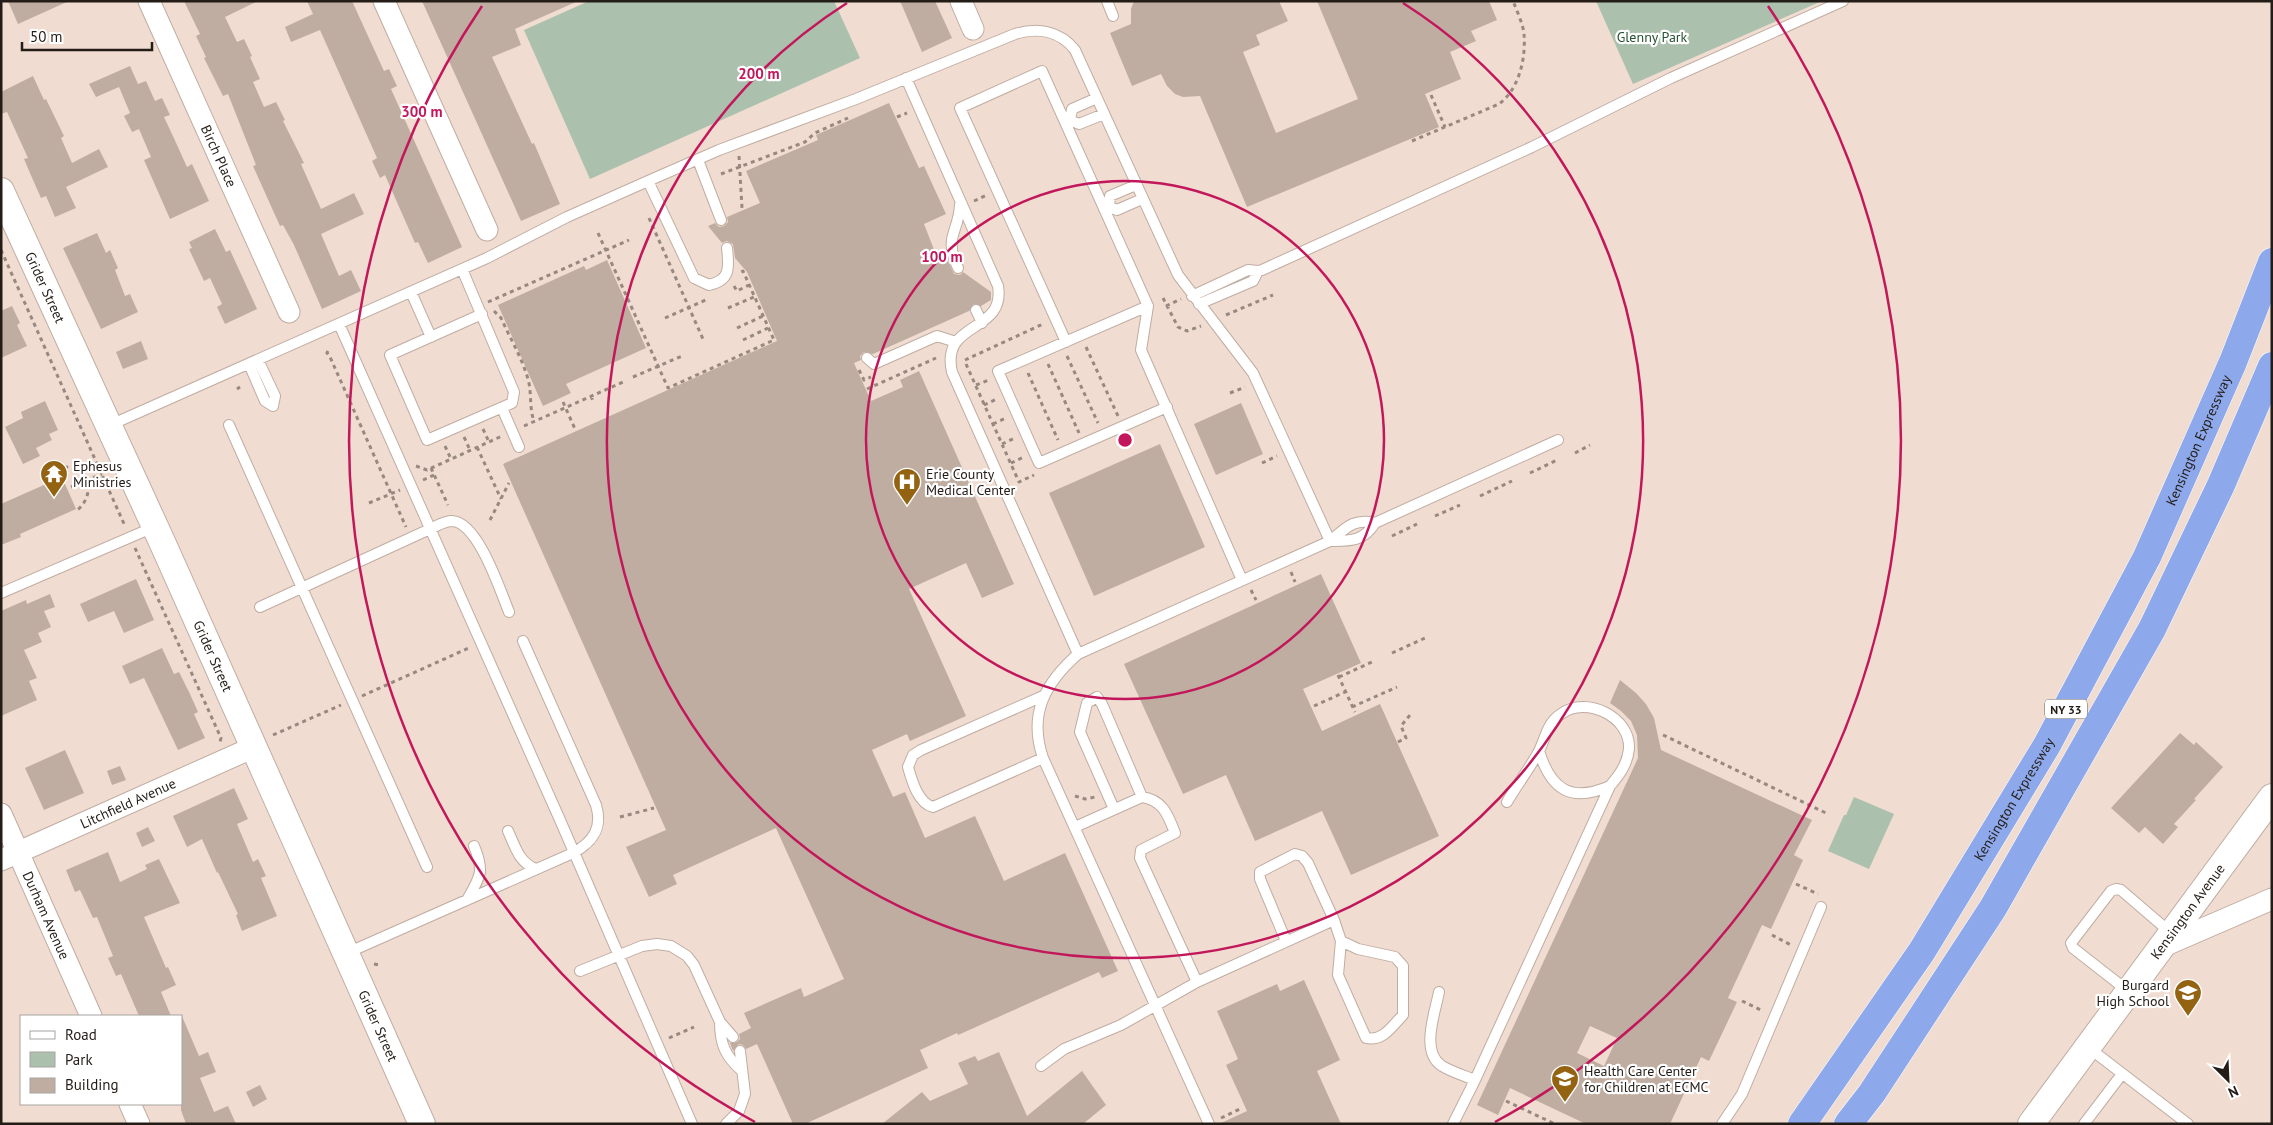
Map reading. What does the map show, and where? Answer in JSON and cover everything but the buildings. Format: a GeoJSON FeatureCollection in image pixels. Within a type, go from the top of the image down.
{"type":"FeatureCollection","features":[{"type":"Feature","properties":{"kind":"highway","name":"Kensington Expressway"},"geometry":{"type":"LineString","coordinates":[[1802,1124],[1922,951],[2047,745],[2147,557],[2233,362],[2272,262]]}},
{"type":"Feature","properties":{"kind":"highway","name":"NY 33"},"geometry":{"type":"LineString","coordinates":[[1848,1124],[1872,1093],[1993,908],[2152,629],[2221,485],[2272,366]]}},
{"type":"Feature","properties":{"kind":"street","name":"Birch Place"},"geometry":{"type":"LineString","coordinates":[[149,1],[289,312]]}},
{"type":"Feature","properties":{"kind":"street"},"geometry":{"type":"LineString","coordinates":[[384,1],[487,230]]}},
{"type":"Feature","properties":{"kind":"street"},"geometry":{"type":"LineString","coordinates":[[961,1],[973,29]]}},
{"type":"Feature","properties":{"kind":"street","name":"Grider Street"},"geometry":{"type":"LineString","coordinates":[[1,191],[155,527],[263,741],[346,954],[422,1124]]}},
{"type":"Feature","properties":{"kind":"street","name":"Litchfield Avenue"},"geometry":{"type":"LineString","coordinates":[[10,856],[263,741]]}},
{"type":"Feature","properties":{"kind":"street","name":"Kensington Avenue"},"geometry":{"type":"LineString","coordinates":[[2031,1124],[2272,797]]}},
{"type":"Feature","properties":{"kind":"street","name":"Durham Avenue"},"geometry":{"type":"LineString","coordinates":[[1,814],[10,856],[90,1015]]}},
{"type":"Feature","properties":{"kind":"street"},"geometry":{"type":"LineString","coordinates":[[2166,940],[2272,899]]}},
{"type":"Feature","properties":{"kind":"street"},"geometry":{"type":"LineString","coordinates":[[130,1105],[139,1124]]}},
{"type":"Feature","properties":{"kind":"lane"},"geometry":{"type":"LineString","coordinates":[[1108,1],[1113,16]]}},
{"type":"Feature","properties":{"kind":"lane"},"geometry":{"type":"LineString","coordinates":[[1192,296],[1248,270],[1258,271],[1532,147],[1671,78],[1843,1]]}},
{"type":"Feature","properties":{"kind":"lane"},"geometry":{"type":"LineString","coordinates":[[108,426],[462,269],[567,217],[648,181],[1015,34],[1038,30],[1049,32],[1068,41],[1075,50],[1178,275],[1192,296],[1253,373],[1330,541]]}},
{"type":"Feature","properties":{"kind":"lane"},"geometry":{"type":"LineString","coordinates":[[1066,342],[960,108],[1042,71],[1107,208],[1148,306],[1141,350],[1242,580]]}},
{"type":"Feature","properties":{"kind":"lane"},"geometry":{"type":"LineString","coordinates":[[906,78],[998,286],[1000,298],[992,315],[982,323],[967,330],[956,342],[952,355],[952,372],[1078,654]]}},
{"type":"Feature","properties":{"kind":"lane"},"geometry":{"type":"LineString","coordinates":[[1067,121],[1072,109],[1097,98]]}},
{"type":"Feature","properties":{"kind":"lane"},"geometry":{"type":"LineString","coordinates":[[1067,121],[1079,124],[1104,114]]}},
{"type":"Feature","properties":{"kind":"lane"},"geometry":{"type":"LineString","coordinates":[[698,160],[721,220]]}},
{"type":"Feature","properties":{"kind":"lane"},"geometry":{"type":"LineString","coordinates":[[648,181],[694,278],[708,285],[717,283],[723,278],[729,267],[727,248]]}},
{"type":"Feature","properties":{"kind":"lane"},"geometry":{"type":"LineString","coordinates":[[1107,208],[1110,196],[1136,185]]}},
{"type":"Feature","properties":{"kind":"lane"},"geometry":{"type":"LineString","coordinates":[[1107,208],[1117,210],[1142,198]]}},
{"type":"Feature","properties":{"kind":"lane"},"geometry":{"type":"LineString","coordinates":[[958,268],[951,254],[950,241],[959,219],[960,201]]}},
{"type":"Feature","properties":{"kind":"lane"},"geometry":{"type":"LineString","coordinates":[[462,269],[483,310],[514,392],[512,403],[427,440],[390,355],[431,337],[483,310]]}},
{"type":"Feature","properties":{"kind":"lane"},"geometry":{"type":"LineString","coordinates":[[1199,304],[1253,280],[1258,271]]}},
{"type":"Feature","properties":{"kind":"lane"},"geometry":{"type":"LineString","coordinates":[[410,292],[431,337]]}},
{"type":"Feature","properties":{"kind":"lane"},"geometry":{"type":"LineString","coordinates":[[1148,306],[998,371],[1038,463],[1167,407]]}},
{"type":"Feature","properties":{"kind":"lane"},"geometry":{"type":"LineString","coordinates":[[976,310],[982,323]]}},
{"type":"Feature","properties":{"kind":"lane"},"geometry":{"type":"LineString","coordinates":[[339,324],[560,820],[692,1124]]}},
{"type":"Feature","properties":{"kind":"lane"},"geometry":{"type":"LineString","coordinates":[[867,358],[874,364],[937,336],[956,342]]}},
{"type":"Feature","properties":{"kind":"lane"},"geometry":{"type":"LineString","coordinates":[[254,362],[265,401],[273,406]]}},
{"type":"Feature","properties":{"kind":"lane"},"geometry":{"type":"LineString","coordinates":[[502,408],[520,447]]}},
{"type":"Feature","properties":{"kind":"lane"},"geometry":{"type":"LineString","coordinates":[[229,425],[427,867]]}},
{"type":"Feature","properties":{"kind":"lane"},"geometry":{"type":"LineString","coordinates":[[1330,541],[1351,541],[1368,534],[1374,523],[1558,440]]}},
{"type":"Feature","properties":{"kind":"lane"},"geometry":{"type":"LineString","coordinates":[[1209,1124],[1043,758],[1037,736],[1043,696],[1063,669],[1078,654],[1330,541],[1346,528],[1362,520],[1374,523]]}},
{"type":"Feature","properties":{"kind":"lane"},"geometry":{"type":"LineString","coordinates":[[260,608],[430,529],[452,521],[459,522],[468,528],[476,537],[509,612]]}},
{"type":"Feature","properties":{"kind":"lane"},"geometry":{"type":"LineString","coordinates":[[1,592],[155,527]]}},
{"type":"Feature","properties":{"kind":"lane"},"geometry":{"type":"LineString","coordinates":[[346,954],[573,853],[584,847],[594,836],[598,828],[598,814],[523,641]]}},
{"type":"Feature","properties":{"kind":"lane"},"geometry":{"type":"LineString","coordinates":[[1043,696],[921,750],[913,755],[908,767],[921,800],[933,807],[1043,758]]}},
{"type":"Feature","properties":{"kind":"lane"},"geometry":{"type":"LineString","coordinates":[[1114,809],[1080,732],[1087,703],[1097,697],[1142,797]]}},
{"type":"Feature","properties":{"kind":"lane"},"geometry":{"type":"LineString","coordinates":[[1452,1124],[1475,1080],[1594,826],[1610,786],[1625,768],[1629,747],[1622,726],[1605,711],[1583,706],[1562,713],[1546,729],[1539,751],[1507,802]]}},
{"type":"Feature","properties":{"kind":"lane"},"geometry":{"type":"LineString","coordinates":[[1539,751],[1545,769],[1556,784],[1574,793],[1593,794],[1610,786]]}},
{"type":"Feature","properties":{"kind":"lane"},"geometry":{"type":"LineString","coordinates":[[1075,827],[1142,797],[1158,802],[1164,809],[1176,833],[1141,850],[1140,858],[1197,982]]}},
{"type":"Feature","properties":{"kind":"lane"},"geometry":{"type":"LineString","coordinates":[[508,831],[522,859],[529,867],[536,870]]}},
{"type":"Feature","properties":{"kind":"lane"},"geometry":{"type":"LineString","coordinates":[[467,900],[481,873],[481,863],[474,846]]}},
{"type":"Feature","properties":{"kind":"lane"},"geometry":{"type":"LineString","coordinates":[[1286,941],[1260,879],[1260,872],[1268,866],[1295,854],[1302,856],[1308,862],[1334,920],[1341,941],[1338,975],[1366,1038],[1373,1040],[1382,1036],[1403,1015],[1403,966],[1395,957],[1358,949],[1341,941]]}},
{"type":"Feature","properties":{"kind":"lane"},"geometry":{"type":"LineString","coordinates":[[2128,991],[2073,948],[2071,943],[2111,891],[2116,889],[2122,890],[2166,940]]}},
{"type":"Feature","properties":{"kind":"lane"},"geometry":{"type":"LineString","coordinates":[[1722,1124],[1742,1094],[1823,902]]}},
{"type":"Feature","properties":{"kind":"lane"},"geometry":{"type":"LineString","coordinates":[[1041,1066],[1064,1049],[1121,1025],[1156,1007],[1197,982],[1334,920]]}},
{"type":"Feature","properties":{"kind":"lane"},"geometry":{"type":"LineString","coordinates":[[580,971],[642,946],[657,944],[671,946],[682,952],[694,965],[720,1022],[733,1037]]}},
{"type":"Feature","properties":{"kind":"lane"},"geometry":{"type":"LineString","coordinates":[[1438,992],[1430,1041],[1432,1053],[1441,1066],[1475,1080]]}},
{"type":"Feature","properties":{"kind":"lane"},"geometry":{"type":"LineString","coordinates":[[720,1022],[720,1039],[730,1060],[742,1071]]}},
{"type":"Feature","properties":{"kind":"lane"},"geometry":{"type":"LineString","coordinates":[[2088,1048],[2188,1124]]}},
{"type":"Feature","properties":{"kind":"lane"},"geometry":{"type":"LineString","coordinates":[[726,1124],[739,1111],[743,1102],[746,1086],[740,1052]]}},
{"type":"Feature","properties":{"kind":"lane"},"geometry":{"type":"LineString","coordinates":[[2084,1124],[2122,1074]]}},
{"type":"Feature","properties":{"kind":"path"},"geometry":{"type":"LineString","coordinates":[[1412,141],[1499,104],[1508,98],[1516,84],[1524,55],[1524,32],[1513,1]]}},
{"type":"Feature","properties":{"kind":"path"},"geometry":{"type":"LineString","coordinates":[[1431,95],[1445,127]]}},
{"type":"Feature","properties":{"kind":"path"},"geometry":{"type":"LineString","coordinates":[[897,117],[910,111]]}},
{"type":"Feature","properties":{"kind":"path"},"geometry":{"type":"LineString","coordinates":[[721,174],[739,165],[805,142],[815,133],[851,117]]}},
{"type":"Feature","properties":{"kind":"path"},"geometry":{"type":"LineString","coordinates":[[739,165],[742,208]]}},
{"type":"Feature","properties":{"kind":"path"},"geometry":{"type":"LineString","coordinates":[[976,200],[990,194]]}},
{"type":"Feature","properties":{"kind":"path"},"geometry":{"type":"LineString","coordinates":[[646,213],[704,339]]}},
{"type":"Feature","properties":{"kind":"path"},"geometry":{"type":"LineString","coordinates":[[598,233],[668,388],[774,340],[743,271]]}},
{"type":"Feature","properties":{"kind":"path"},"geometry":{"type":"LineString","coordinates":[[483,310],[577,263],[629,240]]}},
{"type":"Feature","properties":{"kind":"path","name":"Grider Street"},"geometry":{"type":"LineString","coordinates":[[1,250],[221,738],[220,742]]}},
{"type":"Feature","properties":{"kind":"path"},"geometry":{"type":"LineString","coordinates":[[577,263],[579,268]]}},
{"type":"Feature","properties":{"kind":"path"},"geometry":{"type":"LineString","coordinates":[[735,287],[737,291],[749,285]]}},
{"type":"Feature","properties":{"kind":"path"},"geometry":{"type":"LineString","coordinates":[[1226,315],[1273,295]]}},
{"type":"Feature","properties":{"kind":"path"},"geometry":{"type":"LineString","coordinates":[[665,318],[711,297]]}},
{"type":"Feature","properties":{"kind":"path"},"geometry":{"type":"LineString","coordinates":[[728,308],[754,297]]}},
{"type":"Feature","properties":{"kind":"path"},"geometry":{"type":"LineString","coordinates":[[1163,298],[1174,323],[1180,329],[1186,331],[1201,326]]}},
{"type":"Feature","properties":{"kind":"path"},"geometry":{"type":"LineString","coordinates":[[1160,308],[1181,299]]}},
{"type":"Feature","properties":{"kind":"path"},"geometry":{"type":"LineString","coordinates":[[737,328],[763,316]]}},
{"type":"Feature","properties":{"kind":"path"},"geometry":{"type":"LineString","coordinates":[[1036,474],[1019,482],[964,360],[1048,322]]}},
{"type":"Feature","properties":{"kind":"path"},"geometry":{"type":"LineString","coordinates":[[742,340],[768,328]]}},
{"type":"Feature","properties":{"kind":"path"},"geometry":{"type":"LineString","coordinates":[[1009,340],[1012,348]]}},
{"type":"Feature","properties":{"kind":"path"},"geometry":{"type":"LineString","coordinates":[[1086,345],[1117,415]]}},
{"type":"Feature","properties":{"kind":"path"},"geometry":{"type":"LineString","coordinates":[[328,351],[326,353],[330,357],[406,528]]}},
{"type":"Feature","properties":{"kind":"path"},"geometry":{"type":"LineString","coordinates":[[1066,354],[1098,423]]}},
{"type":"Feature","properties":{"kind":"path"},"geometry":{"type":"LineString","coordinates":[[633,377],[682,356]]}},
{"type":"Feature","properties":{"kind":"path"},"geometry":{"type":"LineString","coordinates":[[867,389],[936,358]]}},
{"type":"Feature","properties":{"kind":"path"},"geometry":{"type":"LineString","coordinates":[[1047,362],[1078,432]]}},
{"type":"Feature","properties":{"kind":"path"},"geometry":{"type":"LineString","coordinates":[[1027,372],[1059,441]]}},
{"type":"Feature","properties":{"kind":"path"},"geometry":{"type":"LineString","coordinates":[[976,385],[991,379]]}},
{"type":"Feature","properties":{"kind":"path"},"geometry":{"type":"LineString","coordinates":[[526,425],[623,382]]}},
{"type":"Feature","properties":{"kind":"path"},"geometry":{"type":"LineString","coordinates":[[1230,393],[1249,385]]}},
{"type":"Feature","properties":{"kind":"path"},"geometry":{"type":"LineString","coordinates":[[591,396],[593,401]]}},
{"type":"Feature","properties":{"kind":"path"},"geometry":{"type":"LineString","coordinates":[[984,405],[999,398]]}},
{"type":"Feature","properties":{"kind":"path"},"geometry":{"type":"LineString","coordinates":[[563,402],[575,428]]}},
{"type":"Feature","properties":{"kind":"path"},"geometry":{"type":"LineString","coordinates":[[993,424],[1008,417]]}},
{"type":"Feature","properties":{"kind":"path"},"geometry":{"type":"LineString","coordinates":[[1002,444],[1017,437]]}},
{"type":"Feature","properties":{"kind":"path"},"geometry":{"type":"LineString","coordinates":[[448,505],[434,475],[429,469],[469,448],[477,447],[488,440],[497,438]]}},
{"type":"Feature","properties":{"kind":"path"},"geometry":{"type":"LineString","coordinates":[[443,442],[451,459]]}},
{"type":"Feature","properties":{"kind":"path"},"geometry":{"type":"LineString","coordinates":[[1575,452],[1590,446]]}},
{"type":"Feature","properties":{"kind":"path"},"geometry":{"type":"LineString","coordinates":[[477,447],[501,499]]}},
{"type":"Feature","properties":{"kind":"path"},"geometry":{"type":"LineString","coordinates":[[1262,463],[1282,454]]}},
{"type":"Feature","properties":{"kind":"path"},"geometry":{"type":"LineString","coordinates":[[1011,463],[1026,456]]}},
{"type":"Feature","properties":{"kind":"path"},"geometry":{"type":"LineString","coordinates":[[1530,472],[1557,460]]}},
{"type":"Feature","properties":{"kind":"path"},"geometry":{"type":"LineString","coordinates":[[64,466],[76,469],[88,480],[88,496],[84,504],[76,511]]}},
{"type":"Feature","properties":{"kind":"path"},"geometry":{"type":"LineString","coordinates":[[71,487],[102,474]]}},
{"type":"Feature","properties":{"kind":"path"},"geometry":{"type":"LineString","coordinates":[[417,483],[434,475]]}},
{"type":"Feature","properties":{"kind":"path"},"geometry":{"type":"LineString","coordinates":[[1480,496],[1512,481]]}},
{"type":"Feature","properties":{"kind":"path"},"geometry":{"type":"LineString","coordinates":[[490,520],[508,483]]}},
{"type":"Feature","properties":{"kind":"path"},"geometry":{"type":"LineString","coordinates":[[369,503],[390,494]]}},
{"type":"Feature","properties":{"kind":"path"},"geometry":{"type":"LineString","coordinates":[[1435,516],[1460,505]]}},
{"type":"Feature","properties":{"kind":"path"},"geometry":{"type":"LineString","coordinates":[[1392,536],[1417,524]]}},
{"type":"Feature","properties":{"kind":"path"},"geometry":{"type":"LineString","coordinates":[[1292,576],[1295,582]]}},
{"type":"Feature","properties":{"kind":"path"},"geometry":{"type":"LineString","coordinates":[[1253,593],[1256,600]]}},
{"type":"Feature","properties":{"kind":"path"},"geometry":{"type":"LineString","coordinates":[[1392,653],[1425,638]]}},
{"type":"Feature","properties":{"kind":"path"},"geometry":{"type":"LineString","coordinates":[[263,741],[475,645]]}},
{"type":"Feature","properties":{"kind":"path"},"geometry":{"type":"LineString","coordinates":[[1354,712],[1338,676],[1374,661]]}},
{"type":"Feature","properties":{"kind":"path"},"geometry":{"type":"LineString","coordinates":[[1352,707],[1397,687]]}},
{"type":"Feature","properties":{"kind":"path"},"geometry":{"type":"LineString","coordinates":[[1314,706],[1346,692]]}},
{"type":"Feature","properties":{"kind":"path"},"geometry":{"type":"LineString","coordinates":[[1398,742],[1406,738],[1401,726],[1410,715]]}},
{"type":"Feature","properties":{"kind":"path"},"geometry":{"type":"LineString","coordinates":[[1663,736],[1828,814]]}},
{"type":"Feature","properties":{"kind":"path"},"geometry":{"type":"LineString","coordinates":[[1072,794],[1080,799],[1089,799],[1102,794]]}},
{"type":"Feature","properties":{"kind":"path"},"geometry":{"type":"LineString","coordinates":[[620,817],[654,808]]}},
{"type":"Feature","properties":{"kind":"path"},"geometry":{"type":"LineString","coordinates":[[1796,884],[1823,902]]}},
{"type":"Feature","properties":{"kind":"path"},"geometry":{"type":"LineString","coordinates":[[1772,935],[1793,946]]}},
{"type":"Feature","properties":{"kind":"path"},"geometry":{"type":"LineString","coordinates":[[374,964],[380,965]]}},
{"type":"Feature","properties":{"kind":"path"},"geometry":{"type":"LineString","coordinates":[[1742,1001],[1762,1011]]}},
{"type":"Feature","properties":{"kind":"path"},"geometry":{"type":"LineString","coordinates":[[668,1039],[694,1027]]}},
{"type":"Feature","properties":{"kind":"path"},"geometry":{"type":"LineString","coordinates":[[1506,1101],[1555,1124]]}},
{"type":"Feature","properties":{"kind":"path"},"geometry":{"type":"LineString","coordinates":[[1221,1118],[1240,1109]]}},
{"type":"Feature","properties":{"kind":"green space"},"geometry":{"type":"Polygon","coordinates":[[[589,1],[834,1],[860,58],[590,179],[524,30],[589,1]]]}},
{"type":"Feature","properties":{"kind":"green space","name":"Glenny Park"},"geometry":{"type":"Polygon","coordinates":[[[1596,1],[1822,1],[1633,84],[1596,1]]]}},
{"type":"Feature","properties":{"kind":"green space"},"geometry":{"type":"Polygon","coordinates":[[[1854,797],[1894,814],[1869,869],[1828,851],[1854,797]]]}},
{"type":"Feature","properties":{"kind":"place","name":"Ephesus Ministries"},"geometry":{"type":"Point","coordinates":[54,498]}},
{"type":"Feature","properties":{"kind":"place","name":"Erie County Medical Center"},"geometry":{"type":"Point","coordinates":[907,506]}},
{"type":"Feature","properties":{"kind":"place","name":"Burgard High School"},"geometry":{"type":"Point","coordinates":[2188,1017]}},
{"type":"Feature","properties":{"kind":"place","name":"Health Care Center for Children at ECMC"},"geometry":{"type":"Point","coordinates":[1565,1103]}}]}
